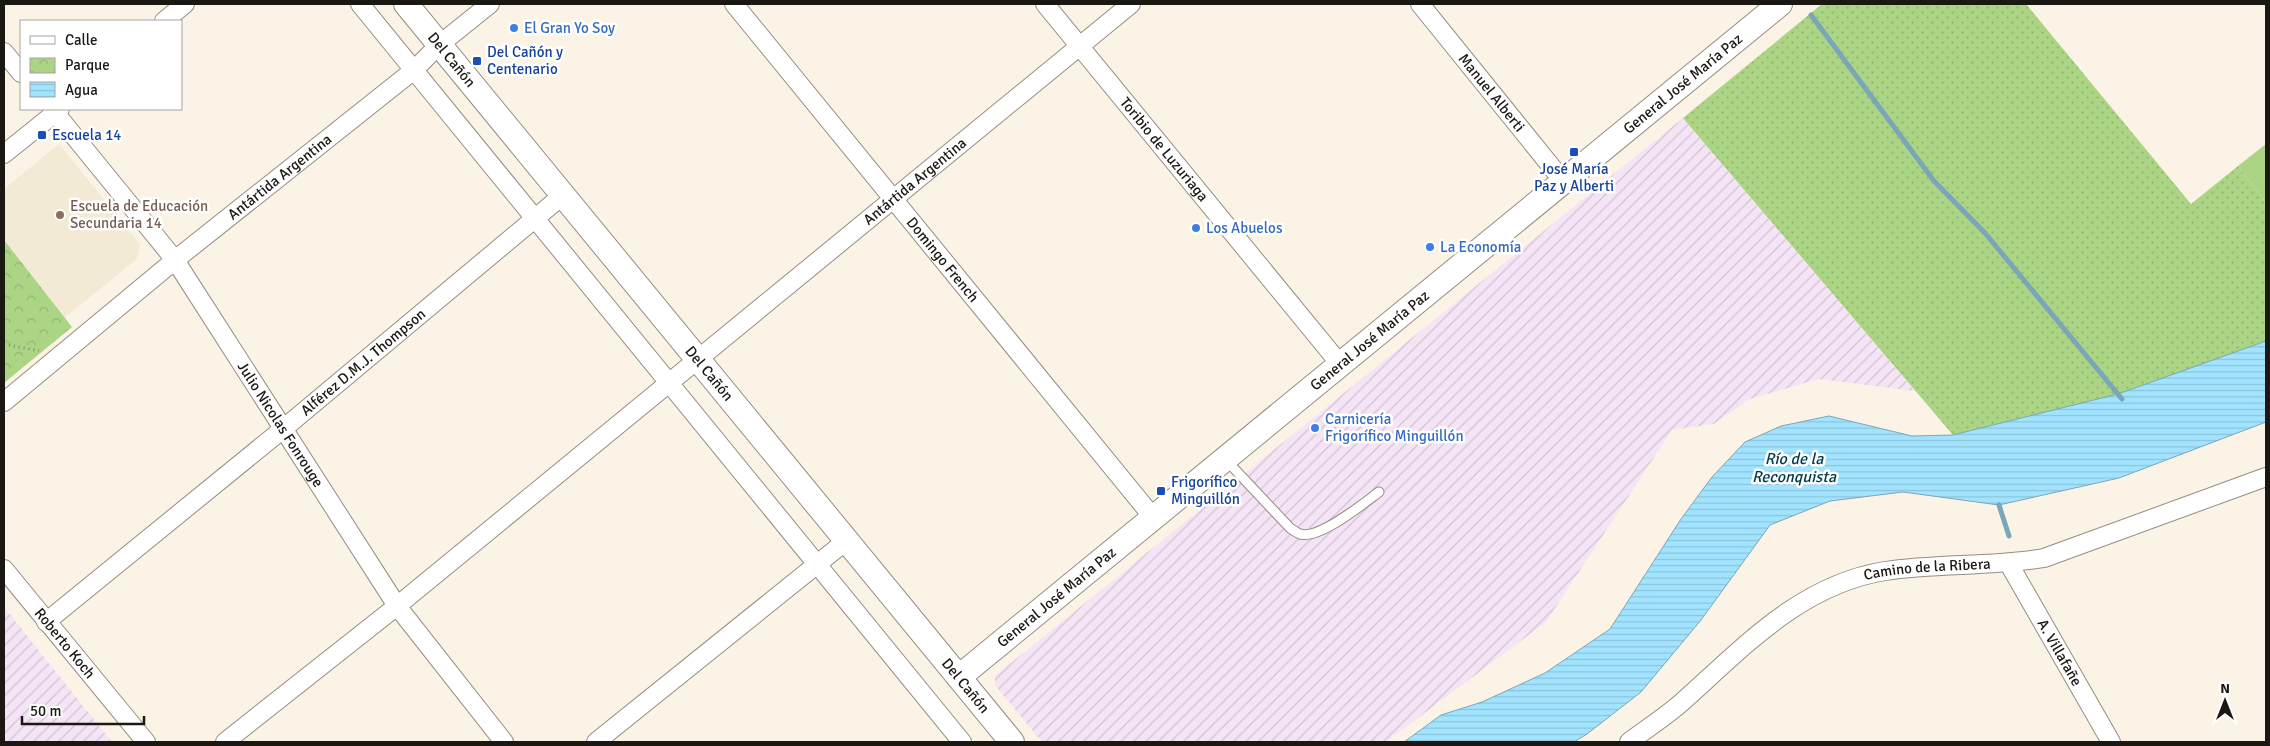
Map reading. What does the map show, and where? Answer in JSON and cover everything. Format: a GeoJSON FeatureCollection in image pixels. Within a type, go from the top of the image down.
{"type":"FeatureCollection","features":[{"type":"Feature","properties":{"kind":"street"},"geometry":{"type":"LineString","coordinates":[[165,20],[185,4]]}},
{"type":"Feature","properties":{"kind":"street"},"geometry":{"type":"LineString","coordinates":[[360,4],[962,742]]}},
{"type":"Feature","properties":{"kind":"street","name":"Del Cañón"},"geometry":{"type":"LineString","coordinates":[[406,4],[1011,742]]}},
{"type":"Feature","properties":{"kind":"street","name":"Antártida Argentina"},"geometry":{"type":"LineString","coordinates":[[4,402],[175,260],[414,70],[439,45],[490,4]]}},
{"type":"Feature","properties":{"kind":"street","name":"Domingo French"},"geometry":{"type":"LineString","coordinates":[[734,4],[1152,516]]}},
{"type":"Feature","properties":{"kind":"street","name":"Toribio de Luzuriaga"},"geometry":{"type":"LineString","coordinates":[[1046,4],[1340,364]]}},
{"type":"Feature","properties":{"kind":"street","name":"Antártida Argentina"},"geometry":{"type":"LineString","coordinates":[[225,742],[397,606],[667,382],[1131,4]]}},
{"type":"Feature","properties":{"kind":"street","name":"Manuel Alberti"},"geometry":{"type":"LineString","coordinates":[[1420,4],[1563,181]]}},
{"type":"Feature","properties":{"kind":"street","name":"General José María Paz"},"geometry":{"type":"LineString","coordinates":[[959,677],[1152,516],[1780,4]]}},
{"type":"Feature","properties":{"kind":"street"},"geometry":{"type":"LineString","coordinates":[[4,52],[20,72]]}},
{"type":"Feature","properties":{"kind":"street"},"geometry":{"type":"LineString","coordinates":[[4,154],[55,110]]}},
{"type":"Feature","properties":{"kind":"street","name":"Julio Nicolas Fonrouge"},"geometry":{"type":"LineString","coordinates":[[55,110],[175,260],[397,606],[504,742]]}},
{"type":"Feature","properties":{"kind":"street","name":"Alférez D.M.J. Thompson"},"geometry":{"type":"LineString","coordinates":[[46,622],[563,195]]}},
{"type":"Feature","properties":{"kind":"street","name":"Camino de la Ribera"},"geometry":{"type":"LineString","coordinates":[[1629,742],[1679,704],[1787,610],[1814,594],[1849,580],[1884,571],[2009,564],[2044,558],[2094,542],[2266,477]]}},
{"type":"Feature","properties":{"kind":"street"},"geometry":{"type":"LineString","coordinates":[[596,742],[846,541]]}},
{"type":"Feature","properties":{"kind":"street","name":"A. Villafañe"},"geometry":{"type":"LineString","coordinates":[[2009,564],[2111,742]]}},
{"type":"Feature","properties":{"kind":"street","name":"Roberto Koch"},"geometry":{"type":"LineString","coordinates":[[4,569],[146,742]]}},
{"type":"Feature","properties":{"kind":"lane"},"geometry":{"type":"LineString","coordinates":[[1224,458],[1290,528],[1302,534],[1317,532],[1344,518],[1379,492]]}},
{"type":"Feature","properties":{"kind":"path"},"geometry":{"type":"LineString","coordinates":[[4,344],[39,351]]}},
{"type":"Feature","properties":{"kind":"shaded area"},"geometry":{"type":"Polygon","coordinates":[[[1683,118],[1915,391],[1819,379],[1750,399],[1714,424],[1672,430],[1546,622],[1386,742],[1042,742],[995,685],[995,676],[1683,118]]]}},
{"type":"Feature","properties":{"kind":"shaded area","name":"Escuela de Educación Secundaria 14"},"geometry":{"type":"Polygon","coordinates":[[[59,144],[140,244],[137,259],[64,318],[4,240],[4,189],[59,144]]]}},
{"type":"Feature","properties":{"kind":"shaded area"},"geometry":{"type":"Polygon","coordinates":[[[4,607],[112,742],[4,742],[4,607]]]}},
{"type":"Feature","properties":{"kind":"green space"},"geometry":{"type":"Polygon","coordinates":[[[1822,4],[2026,4],[2191,204],[2238,166],[2266,203],[2266,341],[2119,394],[1953,435],[1683,118],[1822,4]]]}},
{"type":"Feature","properties":{"kind":"green space"},"geometry":{"type":"Polygon","coordinates":[[[2266,144],[2266,203],[2238,166],[2266,144]]]}},
{"type":"Feature","properties":{"kind":"green space"},"geometry":{"type":"Polygon","coordinates":[[[4,240],[72,327],[4,383],[4,240]]]}},
{"type":"Feature","properties":{"kind":"water","name":"Río de la Reconquista"},"geometry":{"type":"Polygon","coordinates":[[[2266,341],[2266,422],[2119,478],[1999,505],[1903,492],[1830,501],[1770,525],[1701,620],[1641,692],[1574,742],[1404,742],[1441,715],[1482,702],[1545,673],[1610,629],[1681,519],[1712,477],[1745,442],[1781,426],[1829,416],[1912,436],[1953,435],[2118,394],[2266,341]]]}},
{"type":"Feature","properties":{"kind":"waterway"},"geometry":{"type":"LineString","coordinates":[[1811,15],[1934,181],[1985,233],[2122,399]]}},
{"type":"Feature","properties":{"kind":"waterway"},"geometry":{"type":"LineString","coordinates":[[1999,505],[2009,536]]}},
{"type":"Feature","properties":{"kind":"place","name":"El Gran Yo Soy"},"geometry":{"type":"Point","coordinates":[514,28]}},
{"type":"Feature","properties":{"kind":"place","name":"Del Cañón y Centenario"},"geometry":{"type":"Point","coordinates":[477,61]}},
{"type":"Feature","properties":{"kind":"place","name":"Escuela 14"},"geometry":{"type":"Point","coordinates":[42,135]}},
{"type":"Feature","properties":{"kind":"place","name":"José María Paz y Alberti"},"geometry":{"type":"Point","coordinates":[1574,152]}},
{"type":"Feature","properties":{"kind":"place","name":"Escuela de Educación Secundaria 14"},"geometry":{"type":"Point","coordinates":[60,215]}},
{"type":"Feature","properties":{"kind":"place","name":"Los Abuelos"},"geometry":{"type":"Point","coordinates":[1196,228]}},
{"type":"Feature","properties":{"kind":"place","name":"La Economía"},"geometry":{"type":"Point","coordinates":[1430,247]}},
{"type":"Feature","properties":{"kind":"place","name":"Carnicería Frigorífico Minguillón"},"geometry":{"type":"Point","coordinates":[1315,428]}},
{"type":"Feature","properties":{"kind":"place","name":"Frigorífico Minguillón"},"geometry":{"type":"Point","coordinates":[1161,491]}}]}
